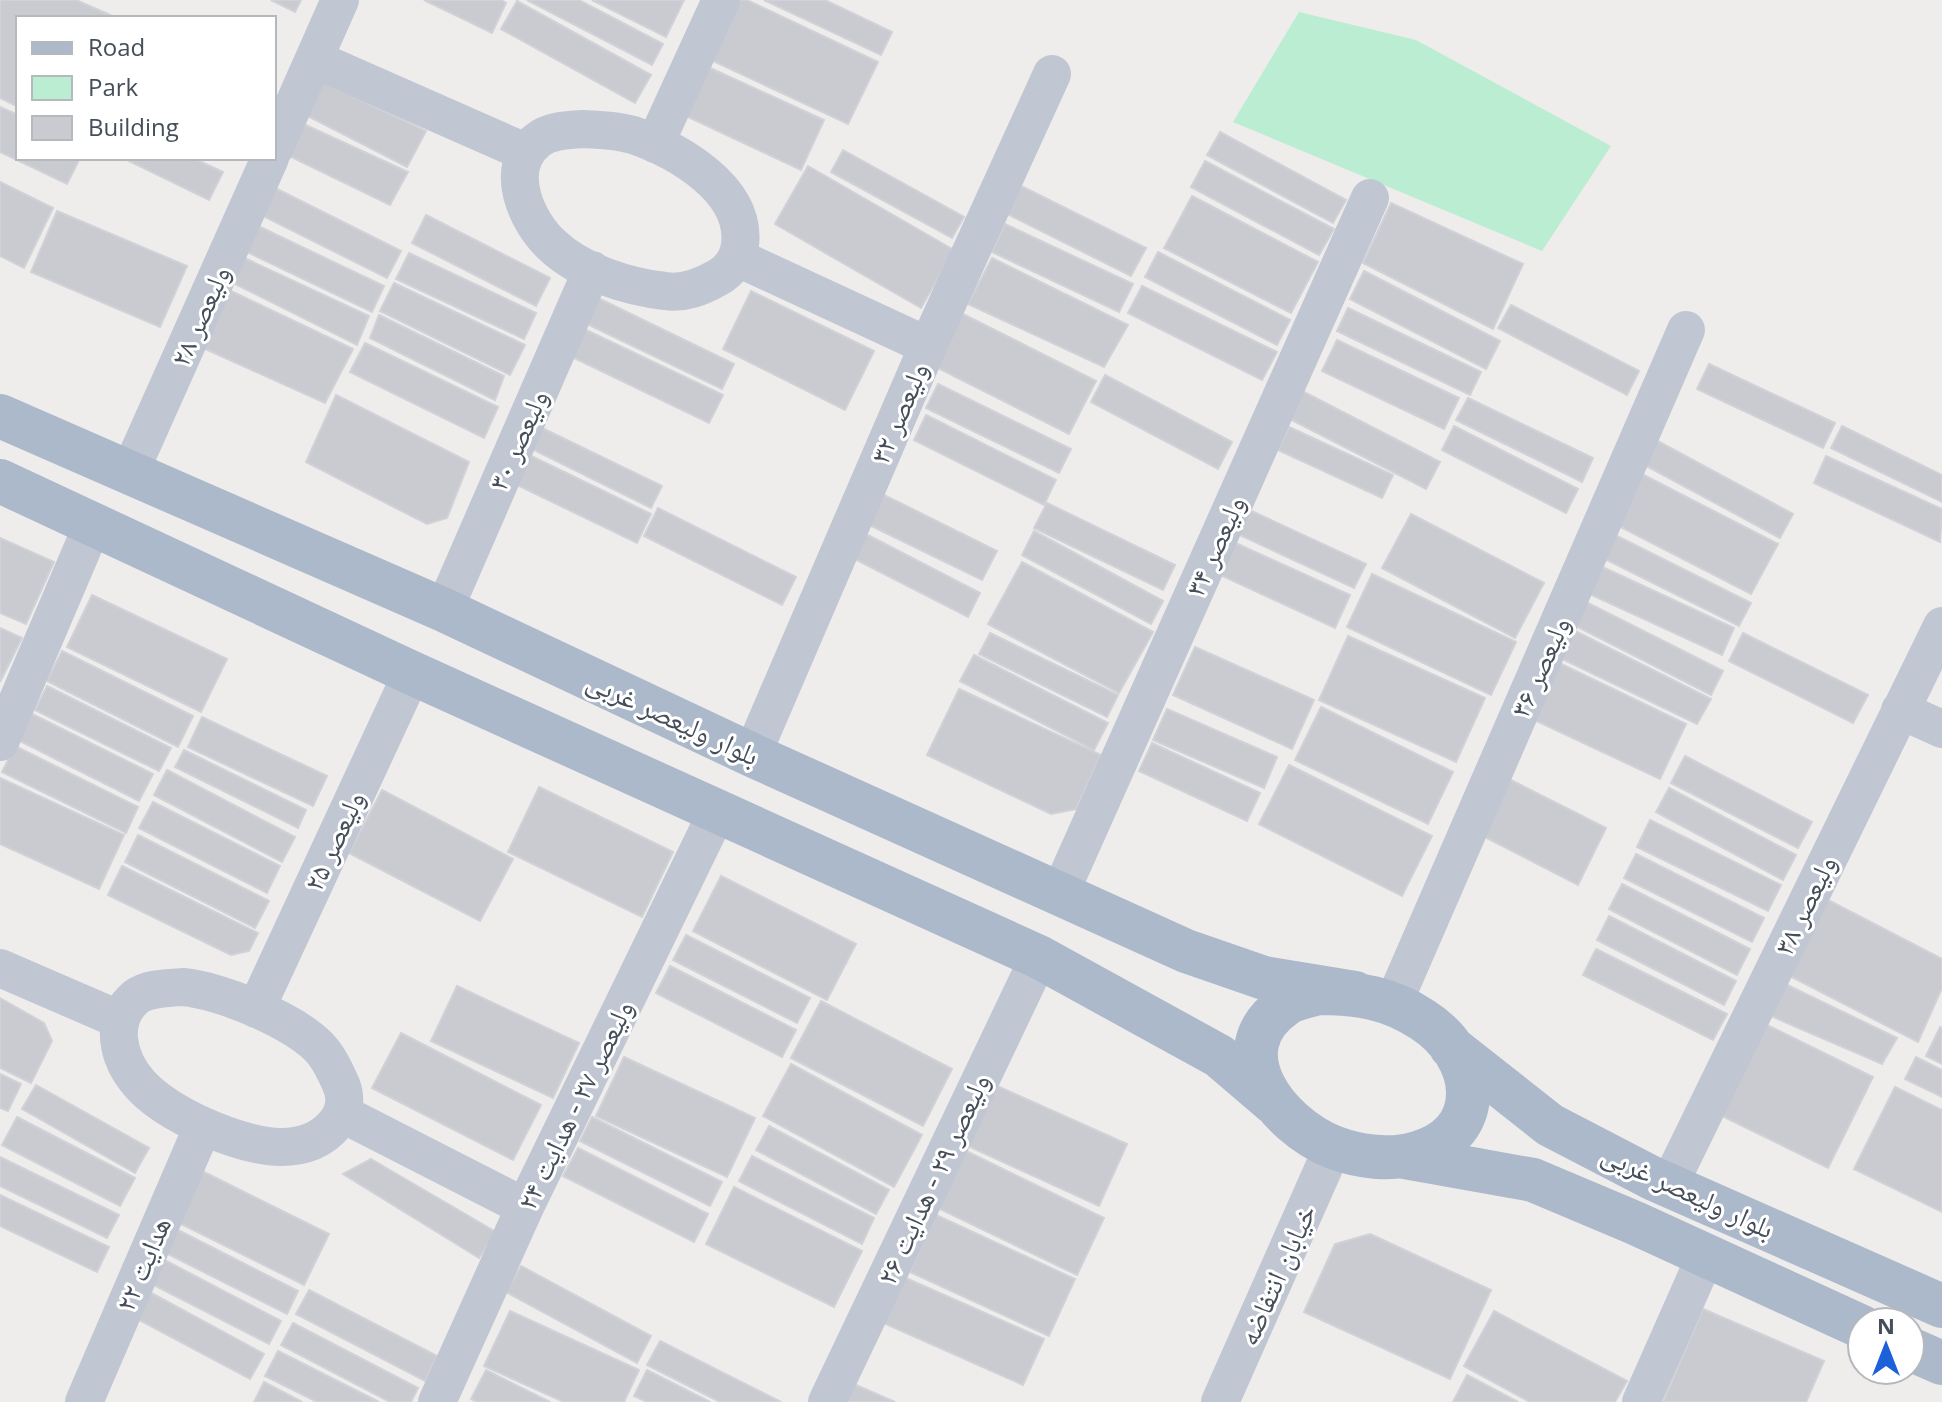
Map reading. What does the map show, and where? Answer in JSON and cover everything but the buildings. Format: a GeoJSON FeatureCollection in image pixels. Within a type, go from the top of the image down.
{"type":"FeatureCollection","features":[{"type":"Feature","properties":{"kind":"main road","name":"بلوار ولیعصر غربی"},"geometry":{"type":"LineString","coordinates":[[0,416],[444,610],[752,755],[1186,951],[1264,978],[1374,998]]}},
{"type":"Feature","properties":{"kind":"main road"},"geometry":{"type":"LineString","coordinates":[[0,481],[412,673],[1039,957],[1219,1056],[1300,1128],[1333,1147],[1370,1157],[1405,1157],[1437,1147],[1459,1128],[1469,1104],[1467,1075],[1451,1047],[1425,1021],[1374,998],[1319,993],[1288,1003],[1266,1022],[1256,1045],[1258,1075],[1274,1103]]}},
{"type":"Feature","properties":{"kind":"main road","name":"بلوار ولیعصر غربی"},"geometry":{"type":"LineString","coordinates":[[1451,1047],[1550,1125],[1669,1185],[1942,1306]]}},
{"type":"Feature","properties":{"kind":"main road","name":"بلوار ولیعصر غربی"},"geometry":{"type":"LineString","coordinates":[[1405,1157],[1533,1180],[1846,1320]]}},
{"type":"Feature","properties":{"kind":"street"},"geometry":{"type":"LineString","coordinates":[[276,144],[340,0]]}},
{"type":"Feature","properties":{"kind":"street"},"geometry":{"type":"LineString","coordinates":[[655,144],[721,0]]}},
{"type":"Feature","properties":{"kind":"street"},"geometry":{"type":"LineString","coordinates":[[314,59],[525,152]]}},
{"type":"Feature","properties":{"kind":"street","name":"ولیعصر ۳۲"},"geometry":{"type":"LineString","coordinates":[[752,755],[928,346],[1052,74]]}},
{"type":"Feature","properties":{"kind":"street"},"geometry":{"type":"LineString","coordinates":[[584,129],[630,134],[655,144],[678,156],[718,186],[734,209],[741,235],[738,258],[722,276],[700,288],[669,292],[639,287],[574,262],[552,246],[534,223],[523,199],[520,172],[525,152],[540,138],[560,131],[584,129]]}},
{"type":"Feature","properties":{"kind":"street","name":"ولیعصر ۲۸"},"geometry":{"type":"LineString","coordinates":[[129,474],[269,160]]}},
{"type":"Feature","properties":{"kind":"street","name":"ولیعصر ۳۴"},"geometry":{"type":"LineString","coordinates":[[1060,893],[1370,198]]}},
{"type":"Feature","properties":{"kind":"street"},"geometry":{"type":"LineString","coordinates":[[738,258],[928,346]]}},
{"type":"Feature","properties":{"kind":"street","name":"ولیعصر ۳۰"},"geometry":{"type":"LineString","coordinates":[[444,610],[592,270]]}},
{"type":"Feature","properties":{"kind":"street","name":"ولیعصر ۳۶"},"geometry":{"type":"LineString","coordinates":[[1374,998],[1686,330]]}},
{"type":"Feature","properties":{"kind":"street"},"geometry":{"type":"LineString","coordinates":[[0,742],[93,524]]}},
{"type":"Feature","properties":{"kind":"street","name":"ولیعصر ۳۸"},"geometry":{"type":"LineString","coordinates":[[1669,1185],[1942,626]]}},
{"type":"Feature","properties":{"kind":"street","name":"ولیعصر ۲۵"},"geometry":{"type":"LineString","coordinates":[[256,1009],[412,673]]}},
{"type":"Feature","properties":{"kind":"street"},"geometry":{"type":"LineString","coordinates":[[1900,710],[1942,729]]}},
{"type":"Feature","properties":{"kind":"street","name":"ولیعصر ۲۷ - هدایت ۲۴"},"geometry":{"type":"LineString","coordinates":[[437,1402],[525,1207],[718,810]]}},
{"type":"Feature","properties":{"kind":"street","name":"ولیعصر ۲۹ - هدایت ۲۶"},"geometry":{"type":"LineString","coordinates":[[827,1402],[1039,957]]}},
{"type":"Feature","properties":{"kind":"street"},"geometry":{"type":"LineString","coordinates":[[0,968],[118,1019]]}},
{"type":"Feature","properties":{"kind":"street"},"geometry":{"type":"LineString","coordinates":[[183,987],[222,993],[256,1009],[300,1033],[323,1051],[344,1090],[343,1114],[328,1133],[311,1143],[267,1147],[245,1143],[203,1126],[139,1083],[125,1061],[117,1038],[118,1019],[137,997],[153,990],[183,987]]}},
{"type":"Feature","properties":{"kind":"street"},"geometry":{"type":"LineString","coordinates":[[343,1114],[525,1207]]}},
{"type":"Feature","properties":{"kind":"street","name":"هدایت ۲۲"},"geometry":{"type":"LineString","coordinates":[[84,1402],[203,1126]]}},
{"type":"Feature","properties":{"kind":"street","name":"خیابان انتفاضه"},"geometry":{"type":"LineString","coordinates":[[1220,1402],[1333,1147]]}},
{"type":"Feature","properties":{"kind":"street"},"geometry":{"type":"LineString","coordinates":[[1641,1402],[1706,1255]]}},
{"type":"Feature","properties":{"kind":"green space"},"geometry":{"type":"Polygon","coordinates":[[[1299,12],[1416,40],[1611,146],[1542,251],[1233,122],[1299,12]]]}}]}
